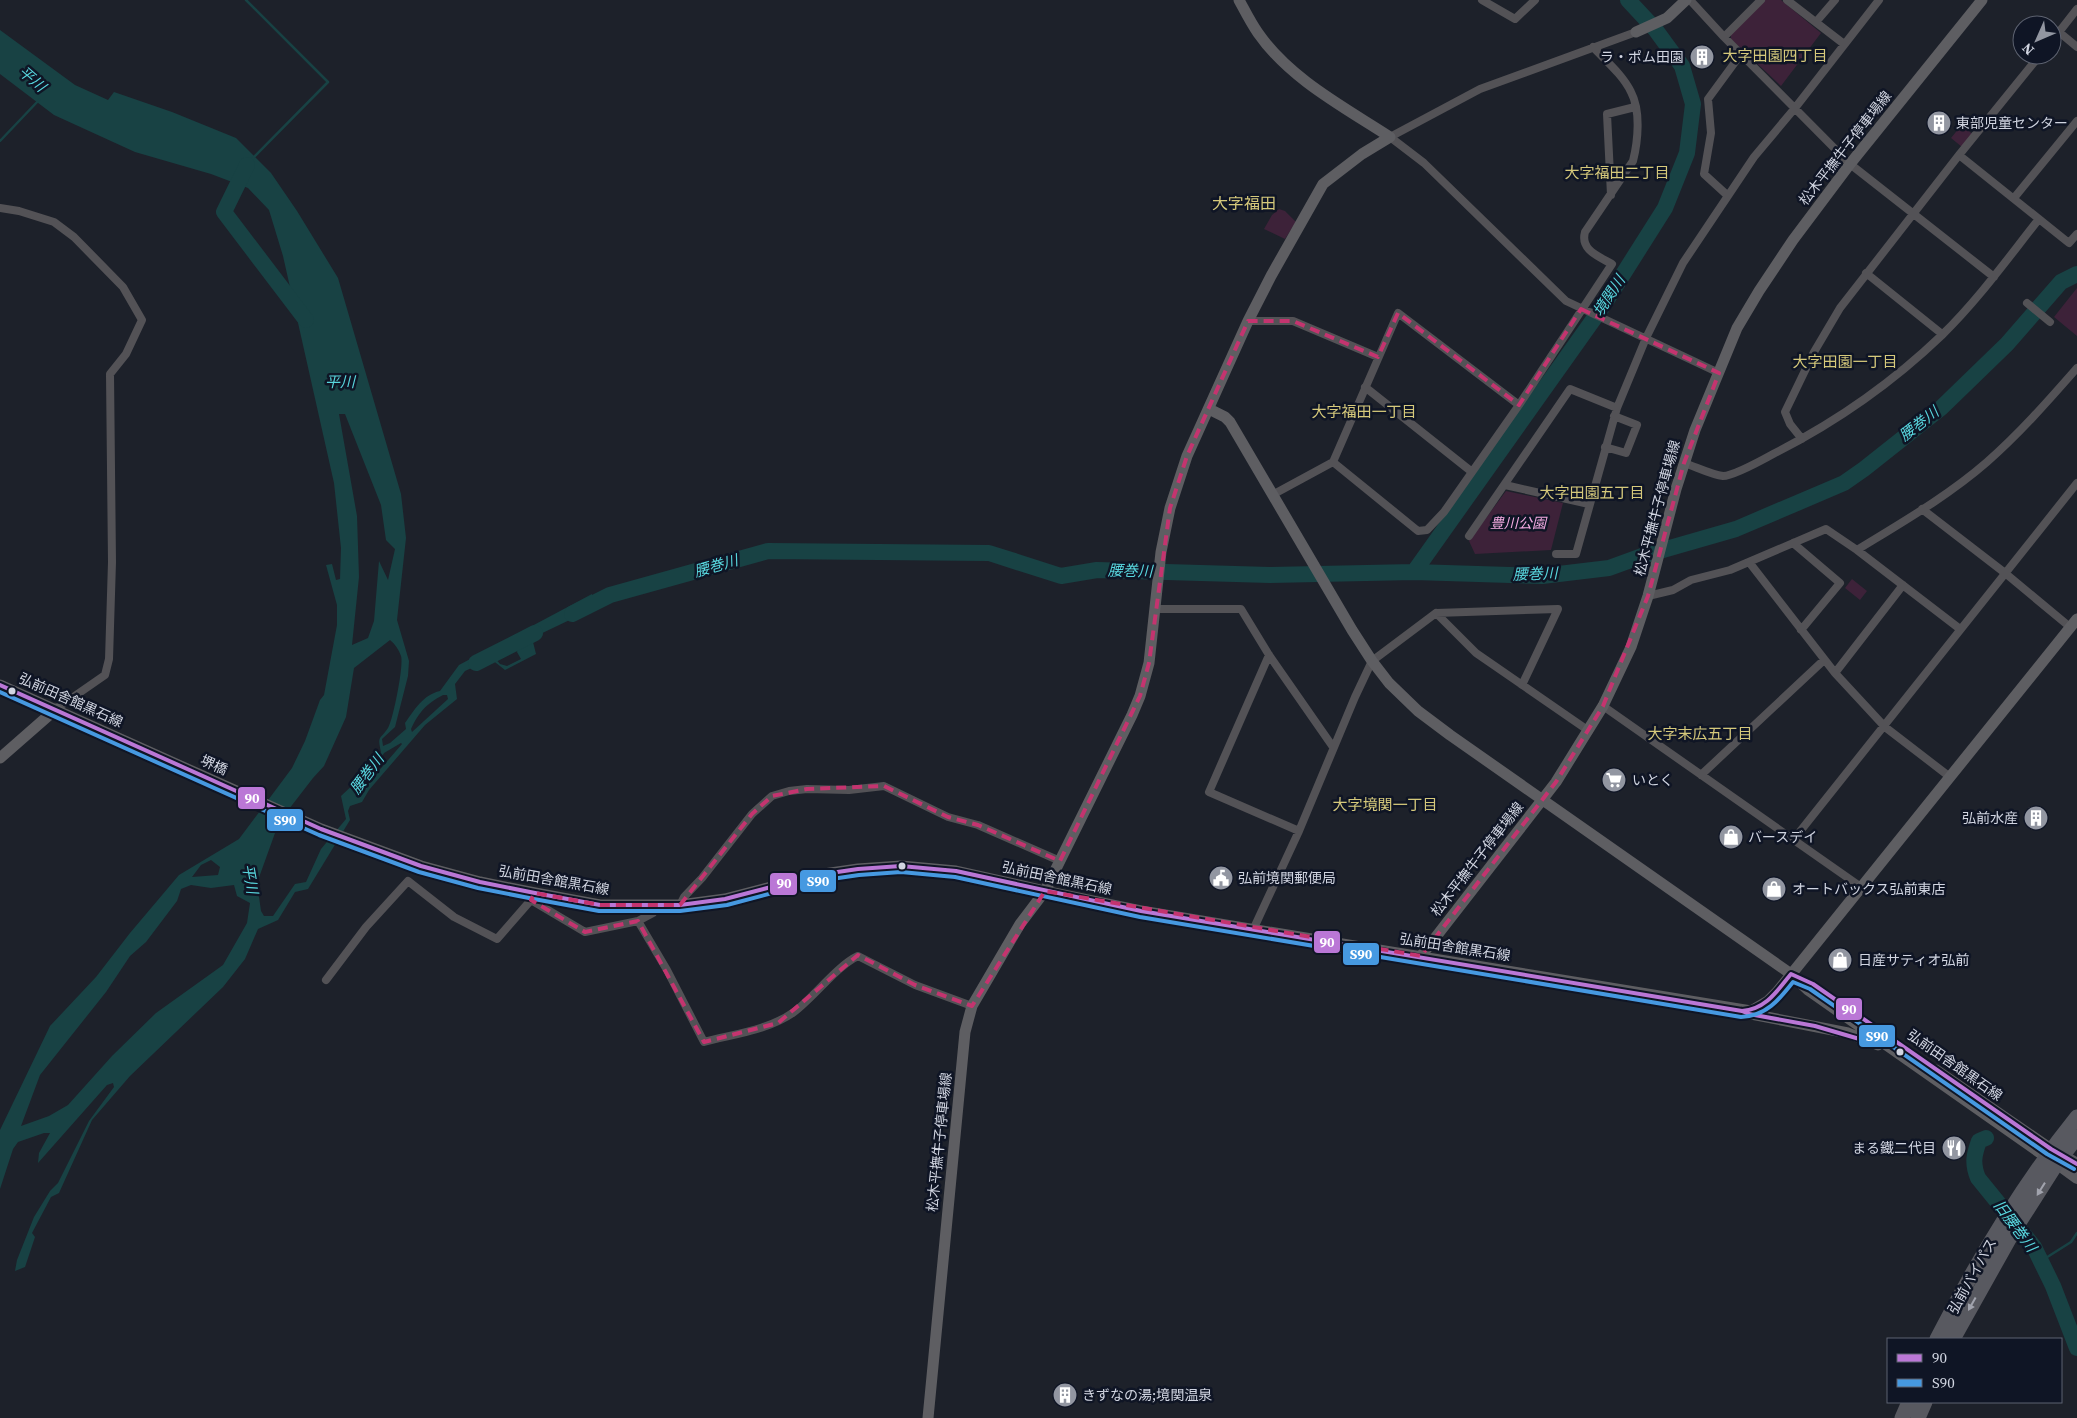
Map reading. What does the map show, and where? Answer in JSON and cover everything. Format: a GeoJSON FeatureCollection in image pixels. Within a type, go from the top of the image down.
{"type":"FeatureCollection","features":[{"type":"Feature","properties":{"kind":"highway","name":"弘前バイパス"},"geometry":{"type":"LineString","coordinates":[[1953,1338],[2009,1226],[2077,1116]]}},
{"type":"Feature","properties":{"kind":"highway","name":"弘前バイパス"},"geometry":{"type":"LineString","coordinates":[[2054,1156],[2077,1137]]}},
{"type":"Feature","properties":{"kind":"highway","name":"弘前バイパス"},"geometry":{"type":"LineString","coordinates":[[1939,1338],[1979,1261],[2009,1226]]}},
{"type":"Feature","properties":{"kind":"highway"},"geometry":{"type":"LineString","coordinates":[[1902,1418],[1909,1403]]}},
{"type":"Feature","properties":{"kind":"highway"},"geometry":{"type":"LineString","coordinates":[[1918,1418],[1925,1403]]}},
{"type":"Feature","properties":{"kind":"main road"},"geometry":{"type":"LineString","coordinates":[[1239,0],[1258,34],[1302,78],[1390,137]]}},
{"type":"Feature","properties":{"kind":"main road"},"geometry":{"type":"LineString","coordinates":[[1636,32],[1667,18],[1688,0]]}},
{"type":"Feature","properties":{"kind":"main road","name":"松木平撫牛子停車場線"},"geometry":{"type":"LineString","coordinates":[[1421,956],[1501,850],[1542,800],[1589,731],[1602,706],[1631,647],[1654,576],[1684,463],[1737,328],[1793,240],[1850,164],[1982,0]]}},
{"type":"Feature","properties":{"kind":"main road","name":"松木平撫牛子停車場線"},"geometry":{"type":"LineString","coordinates":[[928,1418],[965,1032],[972,1006],[1020,924],[1045,891],[1132,716],[1140,696],[1149,663],[1156,593],[1170,508],[1187,456],[1248,321],[1323,184],[1362,154],[1390,137]]}},
{"type":"Feature","properties":{"kind":"main road"},"geometry":{"type":"LineString","coordinates":[[1209,409],[1225,417],[1230,422],[1274,494],[1331,595],[1372,661],[1390,683],[1418,710],[1450,735],[1791,974],[2073,623]]}},
{"type":"Feature","properties":{"kind":"main road","name":"弘前田舎館黒石線"},"geometry":{"type":"LineString","coordinates":[[0,685],[129,743]]}},
{"type":"Feature","properties":{"kind":"main road"},"geometry":{"type":"LineString","coordinates":[[0,758],[56,709]]}},
{"type":"Feature","properties":{"kind":"main road","name":"堺橋"},"geometry":{"type":"LineString","coordinates":[[129,743],[321,829],[370,848]]}},
{"type":"Feature","properties":{"kind":"main road","name":"弘前田舎館黒石線"},"geometry":{"type":"LineString","coordinates":[[370,848],[421,866],[533,897],[600,905],[680,905],[725,899],[817,875],[858,869],[902,866],[956,871],[1045,891],[1253,930],[1421,956],[1742,1011],[1752,1011],[1768,1001],[1791,974]]}},
{"type":"Feature","properties":{"kind":"main road","name":"弘前田舎館黒石線"},"geometry":{"type":"LineString","coordinates":[[1791,974],[1808,990],[1896,1052],[2054,1156]]}},
{"type":"Feature","properties":{"kind":"main road","name":"弘前田舎館黒石線"},"geometry":{"type":"LineString","coordinates":[[1791,974],[1813,984],[2054,1156]]}},
{"type":"Feature","properties":{"kind":"main road","name":"弘前田舎館黒石線"},"geometry":{"type":"LineString","coordinates":[[1742,1011],[1749,1014],[1801,1022],[1848,1033],[1896,1052]]}},
{"type":"Feature","properties":{"kind":"main road"},"geometry":{"type":"LineString","coordinates":[[2054,1156],[2077,1164]]}},
{"type":"Feature","properties":{"kind":"main road"},"geometry":{"type":"LineString","coordinates":[[2054,1156],[2077,1178]]}},
{"type":"Feature","properties":{"kind":"street"},"geometry":{"type":"LineString","coordinates":[[1482,0],[1515,19],[1535,0]]}},
{"type":"Feature","properties":{"kind":"street"},"geometry":{"type":"LineString","coordinates":[[1688,0],[1850,164],[1994,277]]}},
{"type":"Feature","properties":{"kind":"street"},"geometry":{"type":"LineString","coordinates":[[1724,37],[1761,0]]}},
{"type":"Feature","properties":{"kind":"street"},"geometry":{"type":"LineString","coordinates":[[1787,0],[1844,44]]}},
{"type":"Feature","properties":{"kind":"street"},"geometry":{"type":"LineString","coordinates":[[1816,22],[1836,0]]}},
{"type":"Feature","properties":{"kind":"street"},"geometry":{"type":"LineString","coordinates":[[1556,554],[1576,554],[1615,412],[1646,338],[1683,264],[1754,157],[1795,108],[1879,0]]}},
{"type":"Feature","properties":{"kind":"street"},"geometry":{"type":"LineString","coordinates":[[2062,28],[2077,9]]}},
{"type":"Feature","properties":{"kind":"street"},"geometry":{"type":"LineString","coordinates":[[1636,32],[1480,89],[1390,137],[1424,163],[1566,301],[1719,373]]}},
{"type":"Feature","properties":{"kind":"street"},"geometry":{"type":"LineString","coordinates":[[2062,34],[2077,46]]}},
{"type":"Feature","properties":{"kind":"street"},"geometry":{"type":"LineString","coordinates":[[1333,462],[1418,531],[1427,530],[1434,524],[1519,405],[1612,264],[1588,250],[1584,245],[1583,238],[1585,232],[1633,161],[1638,123],[1632,93],[1620,76],[1593,47]]}},
{"type":"Feature","properties":{"kind":"street"},"geometry":{"type":"LineString","coordinates":[[1727,195],[1704,174],[1711,133],[1708,99],[1741,54]]}},
{"type":"Feature","properties":{"kind":"street"},"geometry":{"type":"LineString","coordinates":[[1802,439],[1790,424],[1785,412],[1814,352],[1840,308],[2032,65]]}},
{"type":"Feature","properties":{"kind":"street"},"geometry":{"type":"LineString","coordinates":[[1611,194],[1607,114],[1635,107]]}},
{"type":"Feature","properties":{"kind":"street"},"geometry":{"type":"LineString","coordinates":[[2014,198],[2077,121]]}},
{"type":"Feature","properties":{"kind":"street"},"geometry":{"type":"LineString","coordinates":[[1959,155],[2069,244],[2077,234]]}},
{"type":"Feature","properties":{"kind":"street"},"geometry":{"type":"LineString","coordinates":[[0,208],[19,211],[54,222],[74,237],[123,287],[142,320],[126,354],[110,374],[112,562],[110,659],[105,675],[56,709]]}},
{"type":"Feature","properties":{"kind":"street"},"geometry":{"type":"LineString","coordinates":[[1684,463],[1724,476],[1755,464],[1802,439],[1864,400],[1904,369],[1942,334],[1994,277],[2039,219]]}},
{"type":"Feature","properties":{"kind":"street"},"geometry":{"type":"LineString","coordinates":[[1866,273],[1942,334]]}},
{"type":"Feature","properties":{"kind":"street"},"geometry":{"type":"LineString","coordinates":[[2028,303],[2050,322]]}},
{"type":"Feature","properties":{"kind":"street"},"geometry":{"type":"LineString","coordinates":[[1274,494],[1333,462],[1398,313],[1519,405]]}},
{"type":"Feature","properties":{"kind":"street"},"geometry":{"type":"LineString","coordinates":[[1248,321],[1293,321],[1378,357]]}},
{"type":"Feature","properties":{"kind":"street"},"geometry":{"type":"LineString","coordinates":[[1858,550],[1922,509],[1986,463],[2028,423],[2077,368]]}},
{"type":"Feature","properties":{"kind":"street"},"geometry":{"type":"LineString","coordinates":[[1365,387],[1472,472]]}},
{"type":"Feature","properties":{"kind":"street"},"geometry":{"type":"LineString","coordinates":[[1469,536],[1570,389],[1637,425],[1626,453],[1605,448]]}},
{"type":"Feature","properties":{"kind":"street"},"geometry":{"type":"LineString","coordinates":[[1794,839],[1885,727],[1960,629],[2077,483]]}},
{"type":"Feature","properties":{"kind":"street"},"geometry":{"type":"LineString","coordinates":[[1505,485],[1589,504]]}},
{"type":"Feature","properties":{"kind":"street"},"geometry":{"type":"LineString","coordinates":[[1922,509],[2073,623]]}},
{"type":"Feature","properties":{"kind":"street"},"geometry":{"type":"LineString","coordinates":[[1648,596],[1673,590],[1691,580],[1730,570],[1826,529],[1858,550],[1960,629]]}},
{"type":"Feature","properties":{"kind":"street"},"geometry":{"type":"LineString","coordinates":[[1793,544],[1840,583],[1801,630]]}},
{"type":"Feature","properties":{"kind":"street"},"geometry":{"type":"LineString","coordinates":[[1749,562],[1824,660],[1885,727],[1950,777]]}},
{"type":"Feature","properties":{"kind":"street"},"geometry":{"type":"LineString","coordinates":[[1835,673],[1903,585]]}},
{"type":"Feature","properties":{"kind":"street"},"geometry":{"type":"LineString","coordinates":[[1155,609],[1241,609],[1269,655],[1334,747]]}},
{"type":"Feature","properties":{"kind":"street"},"geometry":{"type":"LineString","coordinates":[[1253,930],[1299,832],[1372,661],[1436,612],[1558,609],[1522,685]]}},
{"type":"Feature","properties":{"kind":"street"},"geometry":{"type":"LineString","coordinates":[[1436,612],[1476,652],[1589,731]]}},
{"type":"Feature","properties":{"kind":"street"},"geometry":{"type":"LineString","coordinates":[[1269,655],[1208,792],[1299,832]]}},
{"type":"Feature","properties":{"kind":"street"},"geometry":{"type":"LineString","coordinates":[[1701,775],[1824,660]]}},
{"type":"Feature","properties":{"kind":"street"},"geometry":{"type":"LineString","coordinates":[[1602,706],[1861,887]]}},
{"type":"Feature","properties":{"kind":"street"},"geometry":{"type":"LineString","coordinates":[[680,905],[684,897],[702,878],[752,814],[772,796],[789,791],[807,789],[849,790],[884,786],[948,817],[978,825],[1060,861]]}},
{"type":"Feature","properties":{"kind":"street"},"geometry":{"type":"LineString","coordinates":[[326,980],[366,927],[408,881],[454,917],[496,939],[533,897],[584,932],[638,920],[653,913],[657,906]]}},
{"type":"Feature","properties":{"kind":"street"},"geometry":{"type":"LineString","coordinates":[[638,920],[667,970],[704,1042],[778,1023],[796,1011],[834,975],[858,956],[915,986],[972,1006]]}},
{"type":"Feature","properties":{"kind":"highlighted area"},"geometry":{"type":"Polygon","coordinates":[[[1581,309],[1719,373],[1684,463],[1648,596],[1603,706],[1556,782],[1421,956],[1045,891],[972,1006],[915,985],[858,955],[778,1023],[704,1042],[638,921],[585,932],[531,900],[535,893],[600,905],[680,905],[752,814],[772,796],[807,789],[884,786],[948,817],[978,825],[1060,861],[1140,696],[1149,663],[1170,508],[1187,456],[1248,321],[1293,321],[1378,357],[1398,313],[1519,405],[1581,309]]]}},
{"type":"Feature","properties":{"kind":"green space"},"geometry":{"type":"Polygon","coordinates":[[[1764,0],[1781,0],[1821,33],[1781,86],[1731,39],[1731,34],[1764,0]]]}},
{"type":"Feature","properties":{"kind":"green space"},"geometry":{"type":"Polygon","coordinates":[[[1968,117],[1972,121],[1966,128],[1972,134],[1962,147],[1951,138],[1968,117]]]}},
{"type":"Feature","properties":{"kind":"green space"},"geometry":{"type":"Polygon","coordinates":[[[1279,209],[1285,211],[1296,222],[1285,239],[1264,229],[1272,215],[1279,209]]]}},
{"type":"Feature","properties":{"kind":"green space"},"geometry":{"type":"Polygon","coordinates":[[[2077,288],[2077,336],[2054,317],[2077,288]]]}},
{"type":"Feature","properties":{"kind":"green space","name":"豊川公園"},"geometry":{"type":"Polygon","coordinates":[[[1506,491],[1563,503],[1551,550],[1475,554],[1469,541],[1506,491]]]}},
{"type":"Feature","properties":{"kind":"green space"},"geometry":{"type":"Polygon","coordinates":[[[1852,579],[1867,591],[1860,600],[1845,588],[1852,579]]]}},
{"type":"Feature","properties":{"kind":"water"},"geometry":{"type":"Polygon","coordinates":[[[0,30],[75,85],[108,100],[114,92],[172,112],[236,138],[271,173],[338,278],[401,494],[406,538],[397,620],[409,661],[408,676],[395,727],[382,739],[383,746],[390,743],[406,729],[405,723],[416,708],[424,699],[440,691],[459,665],[592,594],[592,613],[580,615],[532,638],[536,654],[505,670],[491,659],[465,671],[455,684],[457,699],[425,725],[369,790],[362,802],[350,806],[348,811],[350,820],[308,889],[295,892],[278,920],[258,929],[245,959],[223,987],[130,1076],[92,1120],[59,1193],[51,1197],[32,1233],[35,1237],[25,1267],[15,1271],[17,1260],[34,1217],[50,1191],[58,1183],[89,1121],[114,1087],[113,1083],[107,1085],[38,1163],[39,1153],[50,1133],[44,1133],[18,1142],[13,1149],[0,1189],[0,1130],[50,1026],[96,977],[179,875],[239,839],[292,768],[305,741],[320,700],[324,695],[337,625],[337,605],[326,565],[332,564],[336,580],[340,579],[341,548],[334,483],[283,256],[269,210],[248,188],[211,174],[135,152],[54,115],[0,74],[0,30]],[[339,414],[357,516],[359,577],[352,645],[368,638],[374,621],[379,561],[388,580],[395,549],[386,540],[381,505],[345,414],[339,414]],[[390,640],[354,668],[346,717],[324,766],[279,822],[257,883],[261,911],[264,916],[273,916],[295,884],[306,882],[321,849],[346,819],[341,796],[357,781],[381,752],[379,740],[388,728],[393,715],[402,661],[397,647],[390,640]],[[513,641],[496,650],[494,657],[500,664],[507,666],[521,659],[517,652],[519,644],[513,641]],[[443,695],[432,702],[417,718],[411,729],[412,732],[448,699],[447,695],[443,695]],[[402,744],[384,753],[377,766],[362,784],[357,796],[402,744]],[[211,860],[201,865],[192,877],[218,875],[220,867],[211,860]],[[191,885],[181,889],[177,901],[146,942],[130,956],[106,992],[40,1075],[21,1126],[49,1116],[68,1105],[112,1056],[156,1013],[223,965],[247,923],[250,903],[237,896],[234,885],[211,888],[191,885]]]}},
{"type":"Feature","properties":{"kind":"waterway"},"geometry":{"type":"LineString","coordinates":[[246,0],[328,82],[252,159]]}},
{"type":"Feature","properties":{"kind":"waterway","name":"境関川"},"geometry":{"type":"LineString","coordinates":[[1414,572],[1603,306],[1665,208],[1687,153],[1693,104],[1682,66],[1655,29],[1628,0]]}},
{"type":"Feature","properties":{"kind":"waterway"},"geometry":{"type":"LineString","coordinates":[[0,141],[39,100]]}},
{"type":"Feature","properties":{"kind":"waterway","name":"平川"},"geometry":{"type":"LineString","coordinates":[[247,165],[224,212],[306,320]]}},
{"type":"Feature","properties":{"kind":"waterway","name":"腰巻川"},"geometry":{"type":"LineString","coordinates":[[572,614],[610,595],[768,551],[989,553],[1061,576],[1097,570],[1270,575],[1414,572],[1542,576],[1609,568],[1642,556],[1736,529],[1844,483],[1941,408],[2007,344],[2061,282],[2077,274]]}},
{"type":"Feature","properties":{"kind":"waterway","name":"腰巻川"},"geometry":{"type":"LineString","coordinates":[[476,663],[535,633]]}},
{"type":"Feature","properties":{"kind":"waterway","name":"旧腰巻川"},"geometry":{"type":"LineString","coordinates":[[1986,1138],[1979,1141],[1975,1155],[1974,1163],[1978,1178],[2034,1247],[2053,1286],[2077,1348]]}},
{"type":"Feature","properties":{"kind":"waterway"},"geometry":{"type":"LineString","coordinates":[[2041,1261],[2071,1242],[2077,1233]]}},
{"type":"Feature","properties":{"kind":"transit line","name":"90"},"geometry":{"type":"LineString","coordinates":[[0,685],[321,829],[421,866],[480,882],[600,905],[680,905],[725,899],[817,875],[858,869],[901,866],[956,871],[1141,911],[1742,1011],[1750,1010],[1764,1003],[1776,993],[1791,974],[1813,984],[2051,1149],[2077,1164]]}},
{"type":"Feature","properties":{"kind":"transit line","name":"S90"},"geometry":{"type":"LineString","coordinates":[[0,692],[319,835],[419,872],[478,888],[599,911],[680,911],[727,905],[818,881],[859,875],[901,872],[955,877],[1140,917],[1741,1017],[1758,1014],[1771,1006],[1793,982],[1810,989],[2047,1154],[2074,1169]]}},
{"type":"Feature","properties":{"kind":"transit line","name":"90"},"geometry":{"type":"LineString","coordinates":[[1742,1011],[1749,1014],[1815,1026],[1880,1045]]}},
{"type":"Feature","properties":{"kind":"place","name":"ラ・ポム田園"},"geometry":{"type":"Point","coordinates":[1702,57]}},
{"type":"Feature","properties":{"kind":"place","name":"東部児童センター"},"geometry":{"type":"Point","coordinates":[1939,123]}},
{"type":"Feature","properties":{"kind":"place","name":"いとく"},"geometry":{"type":"Point","coordinates":[1614,780]}},
{"type":"Feature","properties":{"kind":"place","name":"弘前水産"},"geometry":{"type":"Point","coordinates":[2036,818]}},
{"type":"Feature","properties":{"kind":"place","name":"バースデイ"},"geometry":{"type":"Point","coordinates":[1731,837]}},
{"type":"Feature","properties":{"kind":"place","name":"弘前境関郵便局"},"geometry":{"type":"Point","coordinates":[1221,878]}},
{"type":"Feature","properties":{"kind":"place","name":"オートバックス弘前東店"},"geometry":{"type":"Point","coordinates":[1774,889]}},
{"type":"Feature","properties":{"kind":"place","name":"日産サティオ弘前"},"geometry":{"type":"Point","coordinates":[1840,960]}},
{"type":"Feature","properties":{"kind":"place","name":"まる鐵二代目"},"geometry":{"type":"Point","coordinates":[1954,1148]}},
{"type":"Feature","properties":{"kind":"place","name":"きずなの湯;境関温泉"},"geometry":{"type":"Point","coordinates":[1065,1395]}},
{"type":"Feature","properties":{"kind":"district","name":"大字田園四丁目"},"geometry":{"type":"Point","coordinates":[1775,56]}},
{"type":"Feature","properties":{"kind":"district","name":"大字福田二丁目"},"geometry":{"type":"Point","coordinates":[1617,173]}},
{"type":"Feature","properties":{"kind":"district","name":"大字福田"},"geometry":{"type":"Point","coordinates":[1244,203]}},
{"type":"Feature","properties":{"kind":"district","name":"大字田園一丁目"},"geometry":{"type":"Point","coordinates":[1845,362]}},
{"type":"Feature","properties":{"kind":"district","name":"大字福田一丁目"},"geometry":{"type":"Point","coordinates":[1364,412]}},
{"type":"Feature","properties":{"kind":"district","name":"大字田園五丁目"},"geometry":{"type":"Point","coordinates":[1592,493]}},
{"type":"Feature","properties":{"kind":"district","name":"大字末広五丁目"},"geometry":{"type":"Point","coordinates":[1700,734]}},
{"type":"Feature","properties":{"kind":"district","name":"大字境関一丁目"},"geometry":{"type":"Point","coordinates":[1385,805]}}]}
